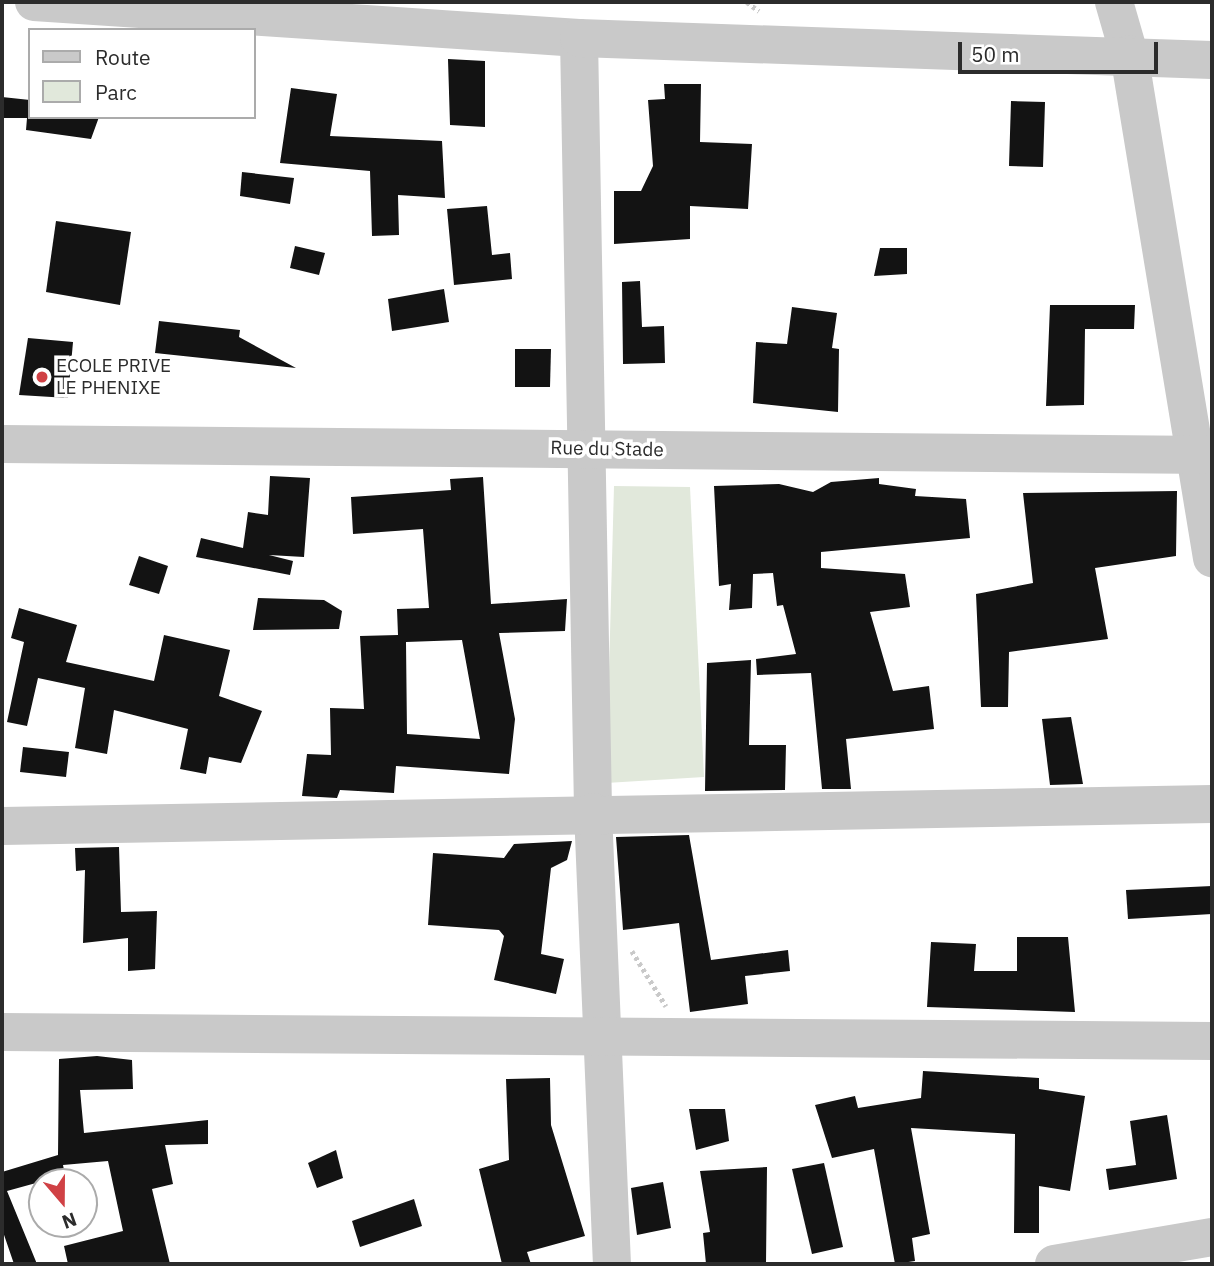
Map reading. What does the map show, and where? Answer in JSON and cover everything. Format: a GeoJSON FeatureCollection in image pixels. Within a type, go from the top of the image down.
{"type":"FeatureCollection","features":[{"type":"Feature","properties":{"kind":"street"},"geometry":{"type":"LineString","coordinates":[[34,2],[579,38],[1129,54],[1212,60]]}},
{"type":"Feature","properties":{"kind":"street"},"geometry":{"type":"LineString","coordinates":[[1114,2],[1129,54],[1202,455],[1212,558]]}},
{"type":"Feature","properties":{"kind":"street"},"geometry":{"type":"LineString","coordinates":[[579,38],[593,812],[612,1264]]}},
{"type":"Feature","properties":{"kind":"street","name":"Rue du Stade"},"geometry":{"type":"LineString","coordinates":[[2,444],[1202,455]]}},
{"type":"Feature","properties":{"kind":"street"},"geometry":{"type":"LineString","coordinates":[[2,826],[593,812],[1212,804]]}},
{"type":"Feature","properties":{"kind":"street"},"geometry":{"type":"LineString","coordinates":[[2,1032],[1212,1041]]}},
{"type":"Feature","properties":{"kind":"street"},"geometry":{"type":"LineString","coordinates":[[1054,1264],[1212,1237]]}},
{"type":"Feature","properties":{"kind":"path"},"geometry":{"type":"LineString","coordinates":[[624,937],[660,1000],[708,1037]]}},
{"type":"Feature","properties":{"kind":"green space"},"geometry":{"type":"Polygon","coordinates":[[[614,486],[690,487],[704,777],[606,783],[614,486]]]}},
{"type":"Feature","properties":{"kind":"building"},"geometry":{"type":"Polygon","coordinates":[[[448,59],[485,61],[485,127],[450,125],[448,59]]]}},
{"type":"Feature","properties":{"kind":"building"},"geometry":{"type":"Polygon","coordinates":[[[664,84],[701,84],[700,142],[752,144],[748,209],[690,206],[690,239],[614,244],[614,191],[641,191],[653,166],[648,100],[665,99],[664,84]]]}},
{"type":"Feature","properties":{"kind":"building"},"geometry":{"type":"Polygon","coordinates":[[[291,88],[337,94],[330,136],[442,141],[445,198],[398,195],[399,235],[372,236],[370,171],[280,163],[291,88]]]}},
{"type":"Feature","properties":{"kind":"building"},"geometry":{"type":"Polygon","coordinates":[[[2,97],[28,100],[28,119],[98,119],[91,139],[26,130],[27,118],[2,118],[2,97]]]}},
{"type":"Feature","properties":{"kind":"building"},"geometry":{"type":"Polygon","coordinates":[[[1011,101],[1045,102],[1043,167],[1009,166],[1011,101]]]}},
{"type":"Feature","properties":{"kind":"building"},"geometry":{"type":"Polygon","coordinates":[[[242,172],[294,178],[290,204],[240,196],[242,172]]]}},
{"type":"Feature","properties":{"kind":"building"},"geometry":{"type":"Polygon","coordinates":[[[487,206],[492,255],[510,253],[512,279],[454,285],[447,209],[487,206]]]}},
{"type":"Feature","properties":{"kind":"building"},"geometry":{"type":"Polygon","coordinates":[[[56,221],[131,232],[120,305],[46,292],[56,221]]]}},
{"type":"Feature","properties":{"kind":"building"},"geometry":{"type":"Polygon","coordinates":[[[295,246],[325,253],[319,275],[290,268],[295,246]]]}},
{"type":"Feature","properties":{"kind":"building"},"geometry":{"type":"Polygon","coordinates":[[[880,248],[907,248],[907,274],[874,276],[880,248]]]}},
{"type":"Feature","properties":{"kind":"building"},"geometry":{"type":"Polygon","coordinates":[[[640,281],[642,327],[664,326],[665,363],[623,364],[622,282],[640,281]]]}},
{"type":"Feature","properties":{"kind":"building"},"geometry":{"type":"Polygon","coordinates":[[[444,289],[449,322],[392,331],[388,299],[444,289]]]}},
{"type":"Feature","properties":{"kind":"building"},"geometry":{"type":"Polygon","coordinates":[[[1050,305],[1135,305],[1134,329],[1085,329],[1084,405],[1046,406],[1050,305]]]}},
{"type":"Feature","properties":{"kind":"building"},"geometry":{"type":"Polygon","coordinates":[[[792,307],[837,313],[832,348],[839,349],[838,412],[753,403],[756,342],[787,344],[792,307]]]}},
{"type":"Feature","properties":{"kind":"building"},"geometry":{"type":"Polygon","coordinates":[[[159,321],[240,330],[239,337],[296,368],[155,353],[159,321]]]}},
{"type":"Feature","properties":{"kind":"building"},"geometry":{"type":"Polygon","coordinates":[[[28,338],[73,342],[68,398],[19,395],[28,338]]]}},
{"type":"Feature","properties":{"kind":"building"},"geometry":{"type":"Polygon","coordinates":[[[515,349],[551,349],[550,387],[515,387],[515,349]]]}},
{"type":"Feature","properties":{"kind":"building"},"geometry":{"type":"Polygon","coordinates":[[[270,476],[310,478],[304,557],[269,555],[293,561],[290,575],[196,557],[201,538],[243,548],[248,512],[268,515],[270,476]]]}},
{"type":"Feature","properties":{"kind":"building"},"geometry":{"type":"Polygon","coordinates":[[[483,477],[491,604],[567,599],[565,631],[499,633],[515,719],[509,774],[396,766],[394,793],[340,790],[337,798],[302,796],[307,754],[331,755],[330,708],[364,709],[360,636],[398,635],[397,609],[429,608],[423,529],[353,534],[351,497],[451,490],[450,479],[483,477]],[[462,640],[406,642],[407,734],[480,739],[462,640]]]}},
{"type":"Feature","properties":{"kind":"building"},"geometry":{"type":"Polygon","coordinates":[[[879,478],[879,484],[916,489],[915,496],[966,499],[970,538],[821,552],[821,568],[905,574],[910,607],[870,612],[893,691],[929,686],[934,729],[846,739],[851,789],[822,789],[811,673],[757,675],[756,659],[796,654],[783,605],[777,606],[773,573],[753,574],[752,608],[729,610],[731,584],[719,586],[714,486],[779,484],[813,492],[831,482],[879,478]]]}},
{"type":"Feature","properties":{"kind":"building"},"geometry":{"type":"Polygon","coordinates":[[[1177,491],[1176,556],[1095,568],[1108,639],[1009,652],[1008,707],[981,707],[976,594],[1033,583],[1023,493],[1177,491]]]}},
{"type":"Feature","properties":{"kind":"building"},"geometry":{"type":"Polygon","coordinates":[[[139,556],[168,566],[159,594],[129,585],[139,556]]]}},
{"type":"Feature","properties":{"kind":"building"},"geometry":{"type":"Polygon","coordinates":[[[258,598],[324,600],[342,611],[339,629],[253,630],[258,598]]]}},
{"type":"Feature","properties":{"kind":"building"},"geometry":{"type":"Polygon","coordinates":[[[19,608],[77,625],[66,662],[154,681],[164,635],[230,650],[219,696],[262,711],[241,763],[209,757],[206,774],[180,769],[188,729],[114,710],[107,754],[75,748],[85,688],[38,678],[27,726],[7,722],[24,642],[11,638],[19,608]]]}},
{"type":"Feature","properties":{"kind":"building"},"geometry":{"type":"Polygon","coordinates":[[[751,660],[749,745],[786,745],[785,790],[705,791],[707,663],[751,660]]]}},
{"type":"Feature","properties":{"kind":"building"},"geometry":{"type":"Polygon","coordinates":[[[1071,717],[1083,784],[1050,785],[1042,719],[1071,717]]]}},
{"type":"Feature","properties":{"kind":"building"},"geometry":{"type":"Polygon","coordinates":[[[23,747],[69,752],[66,777],[20,772],[23,747]]]}},
{"type":"Feature","properties":{"kind":"building"},"geometry":{"type":"Polygon","coordinates":[[[689,835],[711,960],[788,950],[790,971],[745,976],[748,1004],[690,1012],[679,923],[623,930],[616,837],[689,835]]]}},
{"type":"Feature","properties":{"kind":"building"},"geometry":{"type":"Polygon","coordinates":[[[572,841],[567,860],[551,868],[541,954],[564,959],[556,994],[494,980],[504,936],[499,930],[428,925],[433,853],[504,858],[514,844],[572,841]]]}},
{"type":"Feature","properties":{"kind":"building"},"geometry":{"type":"Polygon","coordinates":[[[119,847],[121,912],[157,911],[155,969],[128,971],[128,938],[83,943],[85,870],[76,871],[75,848],[119,847]]]}},
{"type":"Feature","properties":{"kind":"building"},"geometry":{"type":"Polygon","coordinates":[[[1212,886],[1212,914],[1128,919],[1126,890],[1212,886]]]}},
{"type":"Feature","properties":{"kind":"building"},"geometry":{"type":"Polygon","coordinates":[[[1017,937],[1068,937],[1075,1012],[927,1007],[931,942],[976,944],[974,971],[1017,971],[1017,937]]]}},
{"type":"Feature","properties":{"kind":"building"},"geometry":{"type":"Polygon","coordinates":[[[97,1056],[132,1060],[133,1089],[80,1090],[84,1133],[208,1120],[208,1144],[165,1145],[173,1184],[152,1189],[170,1264],[68,1264],[64,1246],[123,1231],[108,1161],[63,1165],[64,1168],[28,1168],[28,1185],[7,1191],[37,1264],[14,1264],[2,1229],[2,1172],[58,1155],[59,1059],[97,1056]]]}},
{"type":"Feature","properties":{"kind":"building"},"geometry":{"type":"Polygon","coordinates":[[[923,1071],[1039,1078],[1039,1089],[1085,1096],[1070,1191],[1039,1186],[1039,1233],[1014,1233],[1015,1134],[911,1128],[930,1234],[912,1238],[915,1261],[895,1264],[874,1149],[832,1158],[815,1105],[855,1096],[858,1108],[921,1098],[923,1071]]]}},
{"type":"Feature","properties":{"kind":"building"},"geometry":{"type":"Polygon","coordinates":[[[550,1078],[551,1125],[585,1236],[527,1252],[531,1264],[502,1264],[479,1169],[509,1160],[506,1079],[550,1078]]]}},
{"type":"Feature","properties":{"kind":"building"},"geometry":{"type":"Polygon","coordinates":[[[689,1109],[725,1109],[729,1141],[696,1150],[689,1109]]]}},
{"type":"Feature","properties":{"kind":"building"},"geometry":{"type":"Polygon","coordinates":[[[1167,1115],[1177,1179],[1109,1190],[1106,1169],[1136,1165],[1130,1121],[1167,1115]]]}},
{"type":"Feature","properties":{"kind":"building"},"geometry":{"type":"Polygon","coordinates":[[[336,1150],[343,1178],[317,1188],[308,1163],[336,1150]]]}},
{"type":"Feature","properties":{"kind":"building"},"geometry":{"type":"Polygon","coordinates":[[[824,1163],[843,1247],[812,1254],[792,1169],[824,1163]]]}},
{"type":"Feature","properties":{"kind":"building"},"geometry":{"type":"Polygon","coordinates":[[[767,1167],[766,1264],[706,1264],[703,1233],[710,1232],[700,1171],[767,1167]]]}},
{"type":"Feature","properties":{"kind":"building"},"geometry":{"type":"Polygon","coordinates":[[[663,1182],[671,1228],[637,1235],[631,1188],[663,1182]]]}},
{"type":"Feature","properties":{"kind":"building"},"geometry":{"type":"Polygon","coordinates":[[[414,1199],[422,1226],[360,1247],[352,1221],[414,1199]]]}},
{"type":"Feature","properties":{"kind":"place","name":"ECOLE PRIVE LE PHENIXE"},"geometry":{"type":"Point","coordinates":[42,377]}}]}
